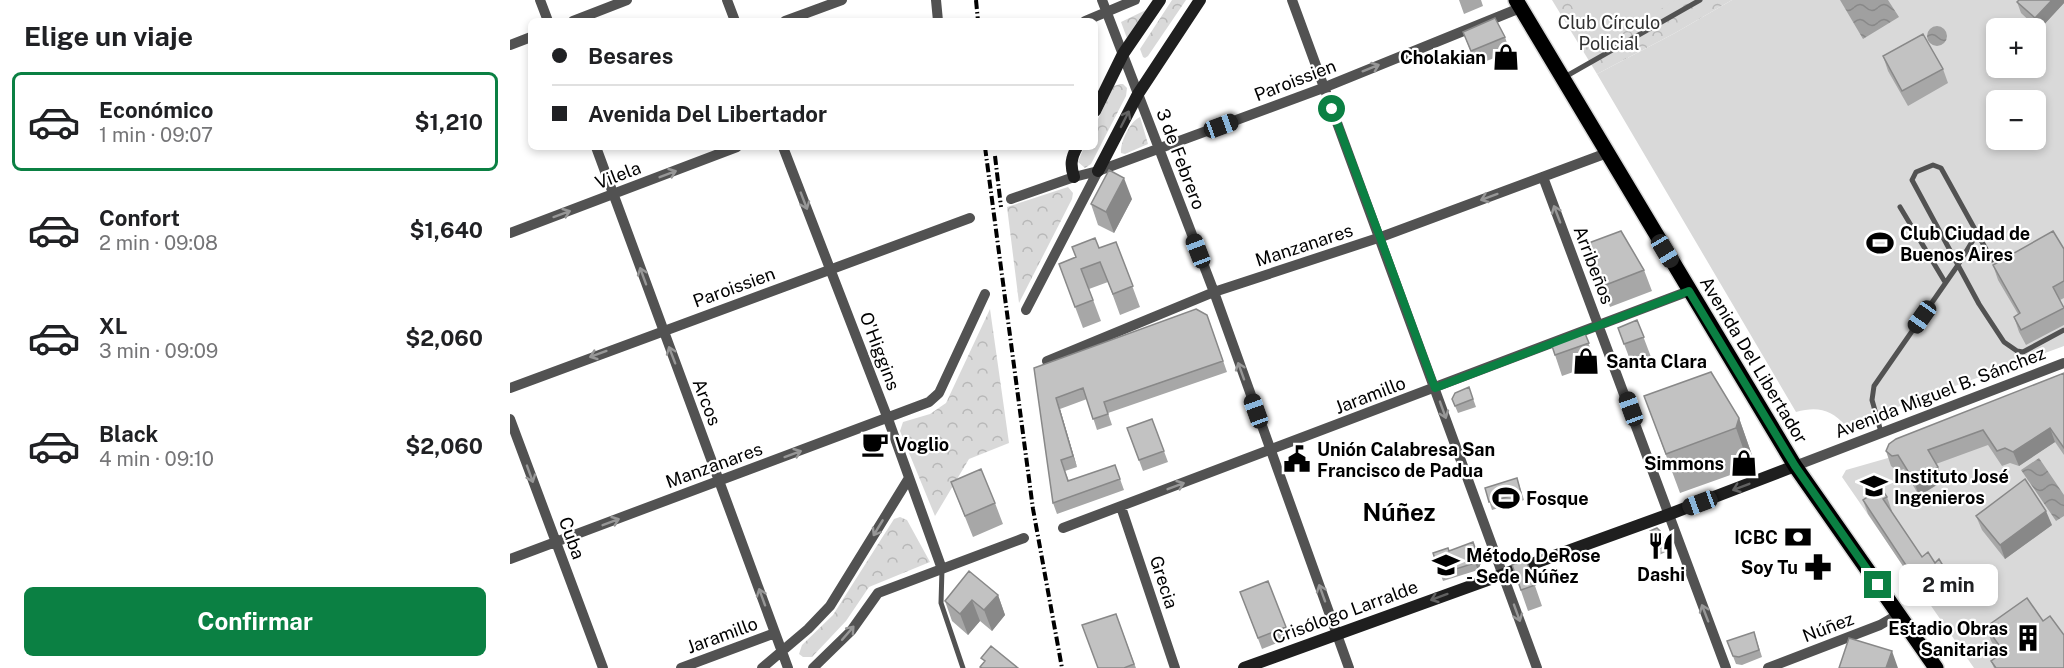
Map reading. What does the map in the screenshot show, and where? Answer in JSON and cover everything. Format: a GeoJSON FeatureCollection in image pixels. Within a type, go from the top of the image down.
{"type":"FeatureCollection","features":[{"type":"Feature","properties":{"kind":"main road","name":"Avenida Del Libertador"},"geometry":{"type":"LineString","coordinates":[[1518,4],[1795,466],[1936,668]]}},
{"type":"Feature","properties":{"kind":"street"},"geometry":{"type":"LineString","coordinates":[[540,0],[547,18]]}},
{"type":"Feature","properties":{"kind":"street"},"geometry":{"type":"LineString","coordinates":[[581,18],[627,0]]}},
{"type":"Feature","properties":{"kind":"street"},"geometry":{"type":"LineString","coordinates":[[727,0],[734,18]]}},
{"type":"Feature","properties":{"kind":"street"},"geometry":{"type":"LineString","coordinates":[[793,18],[842,0]]}},
{"type":"Feature","properties":{"kind":"street"},"geometry":{"type":"LineString","coordinates":[[936,0],[938,18]]}},
{"type":"Feature","properties":{"kind":"street","name":"3 de Febrero"},"geometry":{"type":"LineString","coordinates":[[1102,0],[1214,292],[1349,668]]}},
{"type":"Feature","properties":{"kind":"street"},"geometry":{"type":"LineString","coordinates":[[1092,18],[1135,0]]}},
{"type":"Feature","properties":{"kind":"street"},"geometry":{"type":"LineString","coordinates":[[1098,105],[1124,54],[1160,0]]}},
{"type":"Feature","properties":{"kind":"street"},"geometry":{"type":"LineString","coordinates":[[1026,310],[1138,94],[1200,0]]}},
{"type":"Feature","properties":{"kind":"street"},"geometry":{"type":"LineString","coordinates":[[1292,0],[1537,668]]}},
{"type":"Feature","properties":{"kind":"street","name":"Paroissien"},"geometry":{"type":"LineString","coordinates":[[1011,199],[1098,171],[1323,88],[1518,4]]}},
{"type":"Feature","properties":{"kind":"street"},"geometry":{"type":"LineString","coordinates":[[510,45],[528,38]]}},
{"type":"Feature","properties":{"kind":"street","name":"Arcos"},"geometry":{"type":"LineString","coordinates":[[597,150],[788,668]]}},
{"type":"Feature","properties":{"kind":"street","name":"Vilela"},"geometry":{"type":"LineString","coordinates":[[510,233],[728,150]]}},
{"type":"Feature","properties":{"kind":"street","name":"O'Higgins"},"geometry":{"type":"LineString","coordinates":[[784,150],[888,419],[942,569]]}},
{"type":"Feature","properties":{"kind":"street"},"geometry":{"type":"LineString","coordinates":[[1074,177],[1071,158],[1075,150]]}},
{"type":"Feature","properties":{"kind":"street","name":"Manzanares"},"geometry":{"type":"LineString","coordinates":[[1047,361],[1214,292],[1380,237],[1606,153]]}},
{"type":"Feature","properties":{"kind":"street","name":"Arribeños"},"geometry":{"type":"LineString","coordinates":[[1544,177],[1726,668]]}},
{"type":"Feature","properties":{"kind":"street","name":"Paroissien"},"geometry":{"type":"LineString","coordinates":[[510,388],[970,218]]}},
{"type":"Feature","properties":{"kind":"street","name":"Jaramillo"},"geometry":{"type":"LineString","coordinates":[[1063,528],[1689,291]]}},
{"type":"Feature","properties":{"kind":"street","name":"Manzanares"},"geometry":{"type":"LineString","coordinates":[[510,559],[929,402],[939,393],[985,294]]}},
{"type":"Feature","properties":{"kind":"street","name":"Avenida Miguel B. Sánchez"},"geometry":{"type":"LineString","coordinates":[[1795,466],[2064,363]]}},
{"type":"Feature","properties":{"kind":"street","name":"Cuba"},"geometry":{"type":"LineString","coordinates":[[510,419],[603,668]]}},
{"type":"Feature","properties":{"kind":"street","name":"Crisólogo Larralde"},"geometry":{"type":"LineString","coordinates":[[1244,668],[1670,514],[1795,466]]}},
{"type":"Feature","properties":{"kind":"street"},"geometry":{"type":"LineString","coordinates":[[762,668],[830,606],[909,478]]}},
{"type":"Feature","properties":{"kind":"street","name":"Grecia"},"geometry":{"type":"LineString","coordinates":[[1121,507],[1175,668]]}},
{"type":"Feature","properties":{"kind":"street"},"geometry":{"type":"LineString","coordinates":[[813,668],[851,631],[878,593],[1024,538]]}},
{"type":"Feature","properties":{"kind":"street","name":"Núñez"},"geometry":{"type":"LineString","coordinates":[[1768,668],[1880,626],[1899,614]]}},
{"type":"Feature","properties":{"kind":"street","name":"Jaramillo"},"geometry":{"type":"LineString","coordinates":[[681,668],[776,633]]}},
{"type":"Feature","properties":{"kind":"lane"},"geometry":{"type":"LineString","coordinates":[[1562,78],[1700,0]]}},
{"type":"Feature","properties":{"kind":"lane"},"geometry":{"type":"LineString","coordinates":[[1992,260],[1941,168],[1933,165],[1916,172],[1912,180],[1979,304],[2004,342],[2017,351],[2023,352],[2064,330]]}},
{"type":"Feature","properties":{"kind":"lane"},"geometry":{"type":"LineString","coordinates":[[1900,207],[1946,282]]}},
{"type":"Feature","properties":{"kind":"lane"},"geometry":{"type":"LineString","coordinates":[[1881,432],[1872,400],[1874,386],[1958,265],[1978,232]]}},
{"type":"Feature","properties":{"kind":"lane"},"geometry":{"type":"LineString","coordinates":[[942,569],[941,603],[963,668]]}},
{"type":"Feature","properties":{"kind":"green space"},"geometry":{"type":"Polygon","coordinates":[[[1172,0],[1186,0],[1145,58],[1140,49],[1172,0]]]}},
{"type":"Feature","properties":{"kind":"green space","name":"Club Círculo Policial"},"geometry":{"type":"Polygon","coordinates":[[[1552,0],[1732,0],[1597,74],[1552,0]]]}},
{"type":"Feature","properties":{"kind":"green space"},"geometry":{"type":"Polygon","coordinates":[[[1568,0],[1676,0],[1597,47],[1568,0]]]}},
{"type":"Feature","properties":{"kind":"green space","name":"Club Ciudad de Buenos Aires"},"geometry":{"type":"Polygon","coordinates":[[[1732,0],[2064,0],[2064,346],[1846,426],[1835,416],[1823,410],[1811,409],[1796,412],[1597,74],[1732,0]]]}},
{"type":"Feature","properties":{"kind":"green space"},"geometry":{"type":"Polygon","coordinates":[[[1148,9],[1128,41],[1121,22],[1148,9]]]}},
{"type":"Feature","properties":{"kind":"green space"},"geometry":{"type":"Polygon","coordinates":[[[1123,84],[1127,88],[1126,96],[1091,164],[1085,168],[1078,162],[1083,150],[1098,150],[1098,119],[1114,86],[1123,84]]]}},
{"type":"Feature","properties":{"kind":"green space"},"geometry":{"type":"Polygon","coordinates":[[[1140,117],[1148,144],[1125,154],[1121,153],[1126,133],[1140,117]]]}},
{"type":"Feature","properties":{"kind":"green space"},"geometry":{"type":"Polygon","coordinates":[[[1068,187],[1073,193],[1072,199],[1019,303],[1007,207],[1068,187]]]}},
{"type":"Feature","properties":{"kind":"green space"},"geometry":{"type":"Polygon","coordinates":[[[990,309],[1009,443],[969,459],[935,516],[900,431],[903,422],[930,414],[946,403],[990,309]]]}},
{"type":"Feature","properties":{"kind":"green space"},"geometry":{"type":"Polygon","coordinates":[[[2064,389],[2064,668],[1974,668],[1842,477],[1846,470],[1902,454],[2064,389]]]}},
{"type":"Feature","properties":{"kind":"green space"},"geometry":{"type":"Polygon","coordinates":[[[900,517],[907,520],[930,562],[869,587],[846,621],[812,657],[803,657],[799,654],[802,645],[833,615],[894,519],[900,517]]]}},
{"type":"Feature","properties":{"kind":"water"},"geometry":{"type":"Polygon","coordinates":[[[1840,0],[1888,0],[1899,17],[1863,39],[1840,0]]]}},
{"type":"Feature","properties":{"kind":"water"},"geometry":{"type":"Polygon","coordinates":[[[1937,26],[1944,29],[1947,36],[1944,43],[1937,46],[1930,43],[1927,36],[1930,29],[1937,26]]]}},
{"type":"Feature","properties":{"kind":"water"},"geometry":{"type":"Polygon","coordinates":[[[2039,458],[2064,495],[2064,516],[2056,521],[2021,470],[2039,458]]]}},
{"type":"Feature","properties":{"kind":"building"},"geometry":{"type":"Polygon","coordinates":[[[2019,0],[2052,0],[2035,18],[2017,2],[2019,0]]]}},
{"type":"Feature","properties":{"kind":"building"},"geometry":{"type":"Polygon","coordinates":[[[1495,18],[1505,37],[1471,51],[1463,32],[1495,18]]]}},
{"type":"Feature","properties":{"kind":"building"},"geometry":{"type":"Polygon","coordinates":[[[1923,34],[1943,69],[1902,91],[1883,56],[1923,34]]]}},
{"type":"Feature","properties":{"kind":"building"},"geometry":{"type":"Polygon","coordinates":[[[1109,170],[1124,178],[1106,212],[1091,204],[1109,170]]]}},
{"type":"Feature","properties":{"kind":"building"},"geometry":{"type":"Polygon","coordinates":[[[1621,231],[1644,270],[1603,286],[1586,244],[1621,231]]]}},
{"type":"Feature","properties":{"kind":"building"},"geometry":{"type":"Polygon","coordinates":[[[2053,231],[2064,249],[2064,281],[2053,287],[2064,308],[2021,330],[2014,317],[2020,313],[1993,265],[2053,231]]]}},
{"type":"Feature","properties":{"kind":"building"},"geometry":{"type":"Polygon","coordinates":[[[1095,238],[1099,248],[1116,242],[1133,286],[1113,294],[1100,262],[1081,269],[1093,300],[1075,307],[1059,264],[1076,257],[1072,247],[1095,238]]]}},
{"type":"Feature","properties":{"kind":"building"},"geometry":{"type":"Polygon","coordinates":[[[1196,309],[1207,315],[1223,361],[1104,402],[1108,414],[1093,419],[1083,388],[1056,398],[1073,456],[1061,460],[1068,481],[1115,465],[1120,479],[1053,503],[1034,368],[1196,309]]]}},
{"type":"Feature","properties":{"kind":"building"},"geometry":{"type":"Polygon","coordinates":[[[1637,320],[1644,337],[1624,344],[1618,328],[1637,320]]]}},
{"type":"Feature","properties":{"kind":"building"},"geometry":{"type":"Polygon","coordinates":[[[1584,331],[1589,343],[1555,355],[1551,343],[1584,331]]]}},
{"type":"Feature","properties":{"kind":"building"},"geometry":{"type":"Polygon","coordinates":[[[1711,372],[1739,418],[1736,428],[1666,454],[1644,396],[1711,372]]]}},
{"type":"Feature","properties":{"kind":"building"},"geometry":{"type":"Polygon","coordinates":[[[2064,373],[2064,448],[2050,428],[2013,452],[2005,448],[1997,451],[1983,430],[1928,450],[1938,467],[1914,481],[1898,455],[1892,456],[1886,451],[1889,444],[1896,439],[2064,373]]]}},
{"type":"Feature","properties":{"kind":"building"},"geometry":{"type":"Polygon","coordinates":[[[1469,387],[1473,399],[1455,406],[1452,399],[1455,393],[1469,387]]]}},
{"type":"Feature","properties":{"kind":"building"},"geometry":{"type":"Polygon","coordinates":[[[1152,419],[1164,451],[1139,460],[1127,428],[1152,419]]]}},
{"type":"Feature","properties":{"kind":"building"},"geometry":{"type":"Polygon","coordinates":[[[981,469],[995,503],[965,516],[951,482],[981,469]]]}},
{"type":"Feature","properties":{"kind":"building"},"geometry":{"type":"Polygon","coordinates":[[[1517,478],[1521,493],[1489,502],[1485,488],[1517,478]]]}},
{"type":"Feature","properties":{"kind":"building"},"geometry":{"type":"Polygon","coordinates":[[[2025,479],[2046,511],[2000,545],[1976,516],[2025,479]]]}},
{"type":"Feature","properties":{"kind":"building"},"geometry":{"type":"Polygon","coordinates":[[[1881,488],[1887,497],[1883,499],[1922,557],[1928,552],[1935,563],[1939,559],[1945,569],[1938,573],[1943,579],[1931,588],[1928,583],[1921,588],[1863,500],[1881,488]]]}},
{"type":"Feature","properties":{"kind":"building"},"geometry":{"type":"Polygon","coordinates":[[[1657,528],[1665,544],[1656,547],[1650,531],[1657,528]]]}},
{"type":"Feature","properties":{"kind":"building"},"geometry":{"type":"Polygon","coordinates":[[[1473,542],[1478,556],[1475,563],[1440,574],[1433,553],[1448,548],[1449,551],[1473,542]]]}},
{"type":"Feature","properties":{"kind":"building"},"geometry":{"type":"Polygon","coordinates":[[[1526,560],[1535,585],[1521,590],[1512,565],[1526,560]]]}},
{"type":"Feature","properties":{"kind":"building"},"geometry":{"type":"Polygon","coordinates":[[[969,571],[998,595],[984,610],[972,600],[960,614],[945,601],[969,571]]]}},
{"type":"Feature","properties":{"kind":"building"},"geometry":{"type":"Polygon","coordinates":[[[1268,581],[1286,627],[1258,638],[1240,592],[1268,581]]]}},
{"type":"Feature","properties":{"kind":"building","name":"Estadio Obras Sanitarias"},"geometry":{"type":"Polygon","coordinates":[[[2027,598],[2043,621],[2050,616],[2064,635],[2064,668],[1996,668],[1991,661],[2004,652],[1986,627],[2027,598]]]}},
{"type":"Feature","properties":{"kind":"building"},"geometry":{"type":"Polygon","coordinates":[[[1116,614],[1134,664],[1124,668],[1098,668],[1082,625],[1116,614]]]}},
{"type":"Feature","properties":{"kind":"building"},"geometry":{"type":"Polygon","coordinates":[[[1754,632],[1759,650],[1739,657],[1733,656],[1727,641],[1754,632]]]}},
{"type":"Feature","properties":{"kind":"building"},"geometry":{"type":"Polygon","coordinates":[[[1849,638],[1892,651],[1886,668],[1839,668],[1849,638]]]}},
{"type":"Feature","properties":{"kind":"building"},"geometry":{"type":"Polygon","coordinates":[[[991,646],[1018,668],[980,667],[985,661],[981,658],[991,646]]]}},
{"type":"Feature","properties":{"kind":"railway"},"geometry":{"type":"LineString","coordinates":[[976,0],[978,18]]}},
{"type":"Feature","properties":{"kind":"railway"},"geometry":{"type":"LineString","coordinates":[[985,150],[1033,509],[1062,668]]}},
{"type":"Feature","properties":{"kind":"railway"},"geometry":{"type":"LineString","coordinates":[[995,156],[1001,207]]}},
{"type":"Feature","properties":{"kind":"place","name":"Cholakian"},"geometry":{"type":"Point","coordinates":[1506,57]}},
{"type":"Feature","properties":{"kind":"place","name":"Club Ciudad de Buenos Aires"},"geometry":{"type":"Point","coordinates":[1880,243]}},
{"type":"Feature","properties":{"kind":"place","name":"Santa Clara"},"geometry":{"type":"Point","coordinates":[1586,361]}},
{"type":"Feature","properties":{"kind":"place","name":"Voglio"},"geometry":{"type":"Point","coordinates":[875,444]}},
{"type":"Feature","properties":{"kind":"place","name":"Unión Calabresa San Francisco de Padua"},"geometry":{"type":"Point","coordinates":[1297,459]}},
{"type":"Feature","properties":{"kind":"place","name":"Simmons"},"geometry":{"type":"Point","coordinates":[1744,463]}},
{"type":"Feature","properties":{"kind":"place","name":"Instituto José Ingenieros"},"geometry":{"type":"Point","coordinates":[1874,486]}},
{"type":"Feature","properties":{"kind":"place","name":"Fosque"},"geometry":{"type":"Point","coordinates":[1506,498]}},
{"type":"Feature","properties":{"kind":"place","name":"ICBC"},"geometry":{"type":"Point","coordinates":[1798,537]}},
{"type":"Feature","properties":{"kind":"place","name":"Dashi"},"geometry":{"type":"Point","coordinates":[1661,546]}},
{"type":"Feature","properties":{"kind":"place","name":"Método DeRose - Sede Núñez"},"geometry":{"type":"Point","coordinates":[1446,565]}},
{"type":"Feature","properties":{"kind":"place","name":"Soy Tu"},"geometry":{"type":"Point","coordinates":[1818,567]}},
{"type":"Feature","properties":{"kind":"place","name":"Estadio Obras Sanitarias"},"geometry":{"type":"Point","coordinates":[2028,638]}},
{"type":"Feature","properties":{"kind":"district","name":"Núñez"},"geometry":{"type":"Point","coordinates":[1399,512]}},
{"type":"Feature","properties":{"kind":"route"},"geometry":{"type":"LineString","coordinates":[[1332,109],[1435,388],[1689,291],[1795,466],[1878,585]]}}]}
